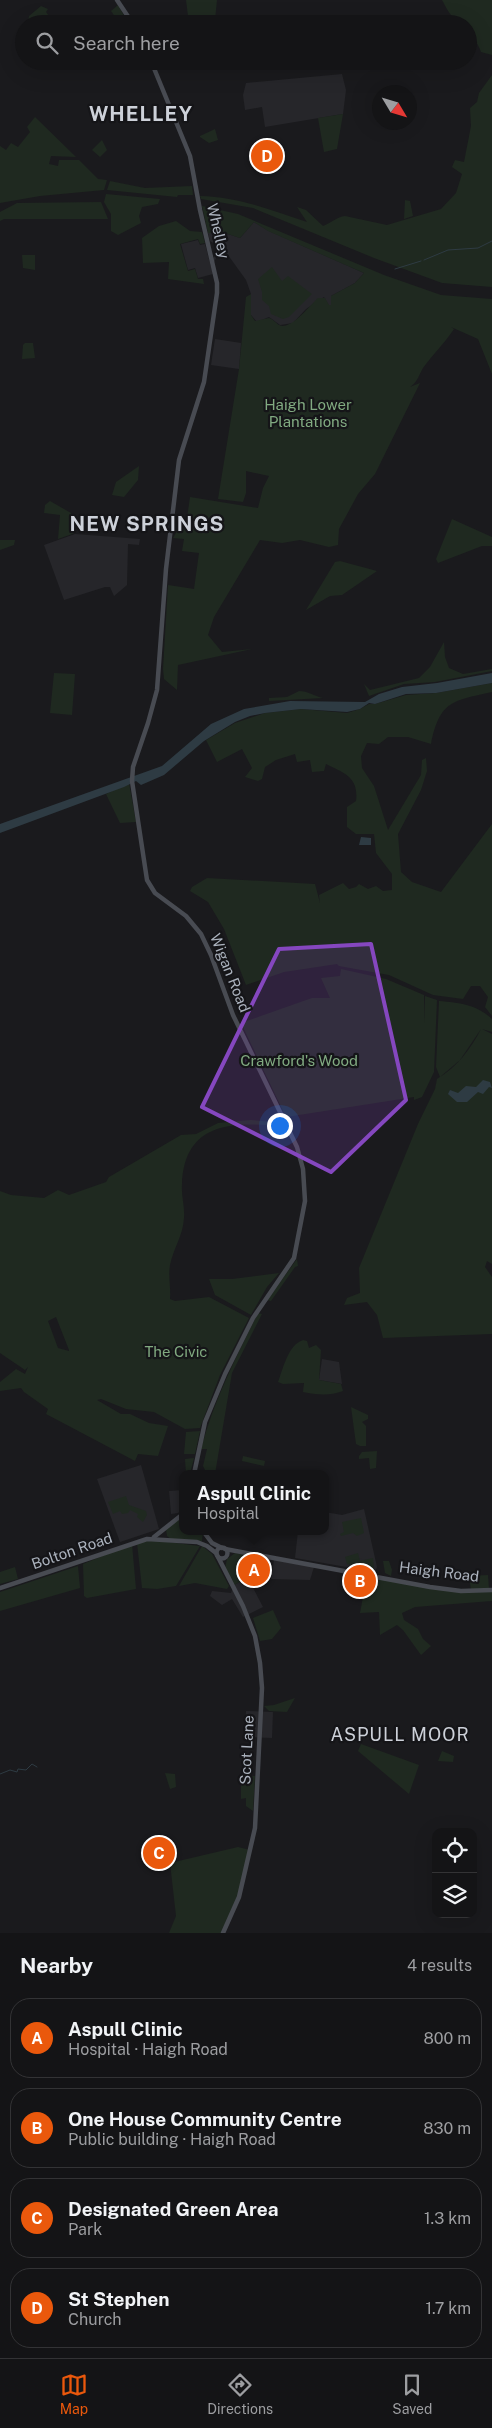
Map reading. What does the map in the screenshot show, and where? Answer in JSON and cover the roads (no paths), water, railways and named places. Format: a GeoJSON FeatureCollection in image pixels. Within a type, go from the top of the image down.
{"type":"FeatureCollection","features":[{"type":"Feature","properties":{"kind":"main road"},"geometry":{"type":"LineString","coordinates":[[117,0],[127,15]]}},
{"type":"Feature","properties":{"kind":"main road","name":"Whelley"},"geometry":{"type":"LineString","coordinates":[[155,70],[190,156],[198,205],[217,282],[208,360],[194,412]]}},
{"type":"Feature","properties":{"kind":"main road","name":"Wigan Road"},"geometry":{"type":"LineString","coordinates":[[194,412],[184,442],[178,469],[166,569],[155,697],[132,775],[133,788],[147,880],[155,892],[186,916],[201,934],[241,1032],[297,1147],[306,1191],[294,1258],[258,1310],[224,1374],[205,1422],[195,1470]]}},
{"type":"Feature","properties":{"kind":"main road","name":"Bolton Road"},"geometry":{"type":"LineString","coordinates":[[0,1588],[152,1538],[179,1517]]}},
{"type":"Feature","properties":{"kind":"main road"},"geometry":{"type":"LineString","coordinates":[[166,1528],[167,1536],[171,1539]]}},
{"type":"Feature","properties":{"kind":"main road"},"geometry":{"type":"LineString","coordinates":[[197,1542],[203,1539],[203,1535]]}},
{"type":"Feature","properties":{"kind":"main road"},"geometry":{"type":"LineString","coordinates":[[206,1535],[212,1543],[223,1548],[226,1556],[224,1570]]}},
{"type":"Feature","properties":{"kind":"main road","name":"Bolton Road"},"geometry":{"type":"LineString","coordinates":[[152,1538],[197,1542],[207,1546],[220,1558],[226,1556]]}},
{"type":"Feature","properties":{"kind":"main road"},"geometry":{"type":"LineString","coordinates":[[217,1554],[223,1548]]}},
{"type":"Feature","properties":{"kind":"main road","name":"Haigh Road"},"geometry":{"type":"LineString","coordinates":[[223,1548],[430,1587],[461,1591],[492,1590]]}},
{"type":"Feature","properties":{"kind":"main road"},"geometry":{"type":"LineString","coordinates":[[226,1556],[236,1550]]}},
{"type":"Feature","properties":{"kind":"main road","name":"Scot Lane"},"geometry":{"type":"LineString","coordinates":[[217,1554],[242,1604],[254,1636],[260,1663],[262,1688],[255,1828],[239,1897],[223,1933]]}},
{"type":"Feature","properties":{"kind":"waterway"},"geometry":{"type":"LineString","coordinates":[[424,260],[448,250],[478,248],[492,241]]}},
{"type":"Feature","properties":{"kind":"waterway"},"geometry":{"type":"LineString","coordinates":[[395,269],[421,261]]}},
{"type":"Feature","properties":{"kind":"waterway"},"geometry":{"type":"LineString","coordinates":[[0,1774],[10,1770],[17,1772],[18,1769],[26,1770],[32,1764],[37,1767]]}},
{"type":"Feature","properties":{"kind":"place","name":"St Stephen"},"geometry":{"type":"Point","coordinates":[267,156]}},
{"type":"Feature","properties":{"kind":"place","name":"Aspull Clinic"},"geometry":{"type":"Point","coordinates":[254,1570]}},
{"type":"Feature","properties":{"kind":"place","name":"One House Community Centre"},"geometry":{"type":"Point","coordinates":[360,1581]}},
{"type":"Feature","properties":{"kind":"place","name":"Designated Green Area"},"geometry":{"type":"Point","coordinates":[159,1853]}},
{"type":"Feature","properties":{"kind":"district","name":"WHELLEY"},"geometry":{"type":"Point","coordinates":[141,114]}},
{"type":"Feature","properties":{"kind":"district","name":"NEW SPRINGS"},"geometry":{"type":"Point","coordinates":[147,524]}},
{"type":"Feature","properties":{"kind":"district","name":"ASPULL MOOR"},"geometry":{"type":"Point","coordinates":[400,1735]}},
{"type":"Feature","properties":{"kind":"park label","name":"Haigh Lower Plantations"},"geometry":{"type":"Point","coordinates":[308,414]}},
{"type":"Feature","properties":{"kind":"park label","name":"Crawford's Wood"},"geometry":{"type":"Point","coordinates":[299,1061]}},
{"type":"Feature","properties":{"kind":"park label","name":"The Civic"},"geometry":{"type":"Point","coordinates":[176,1352]}}]}
